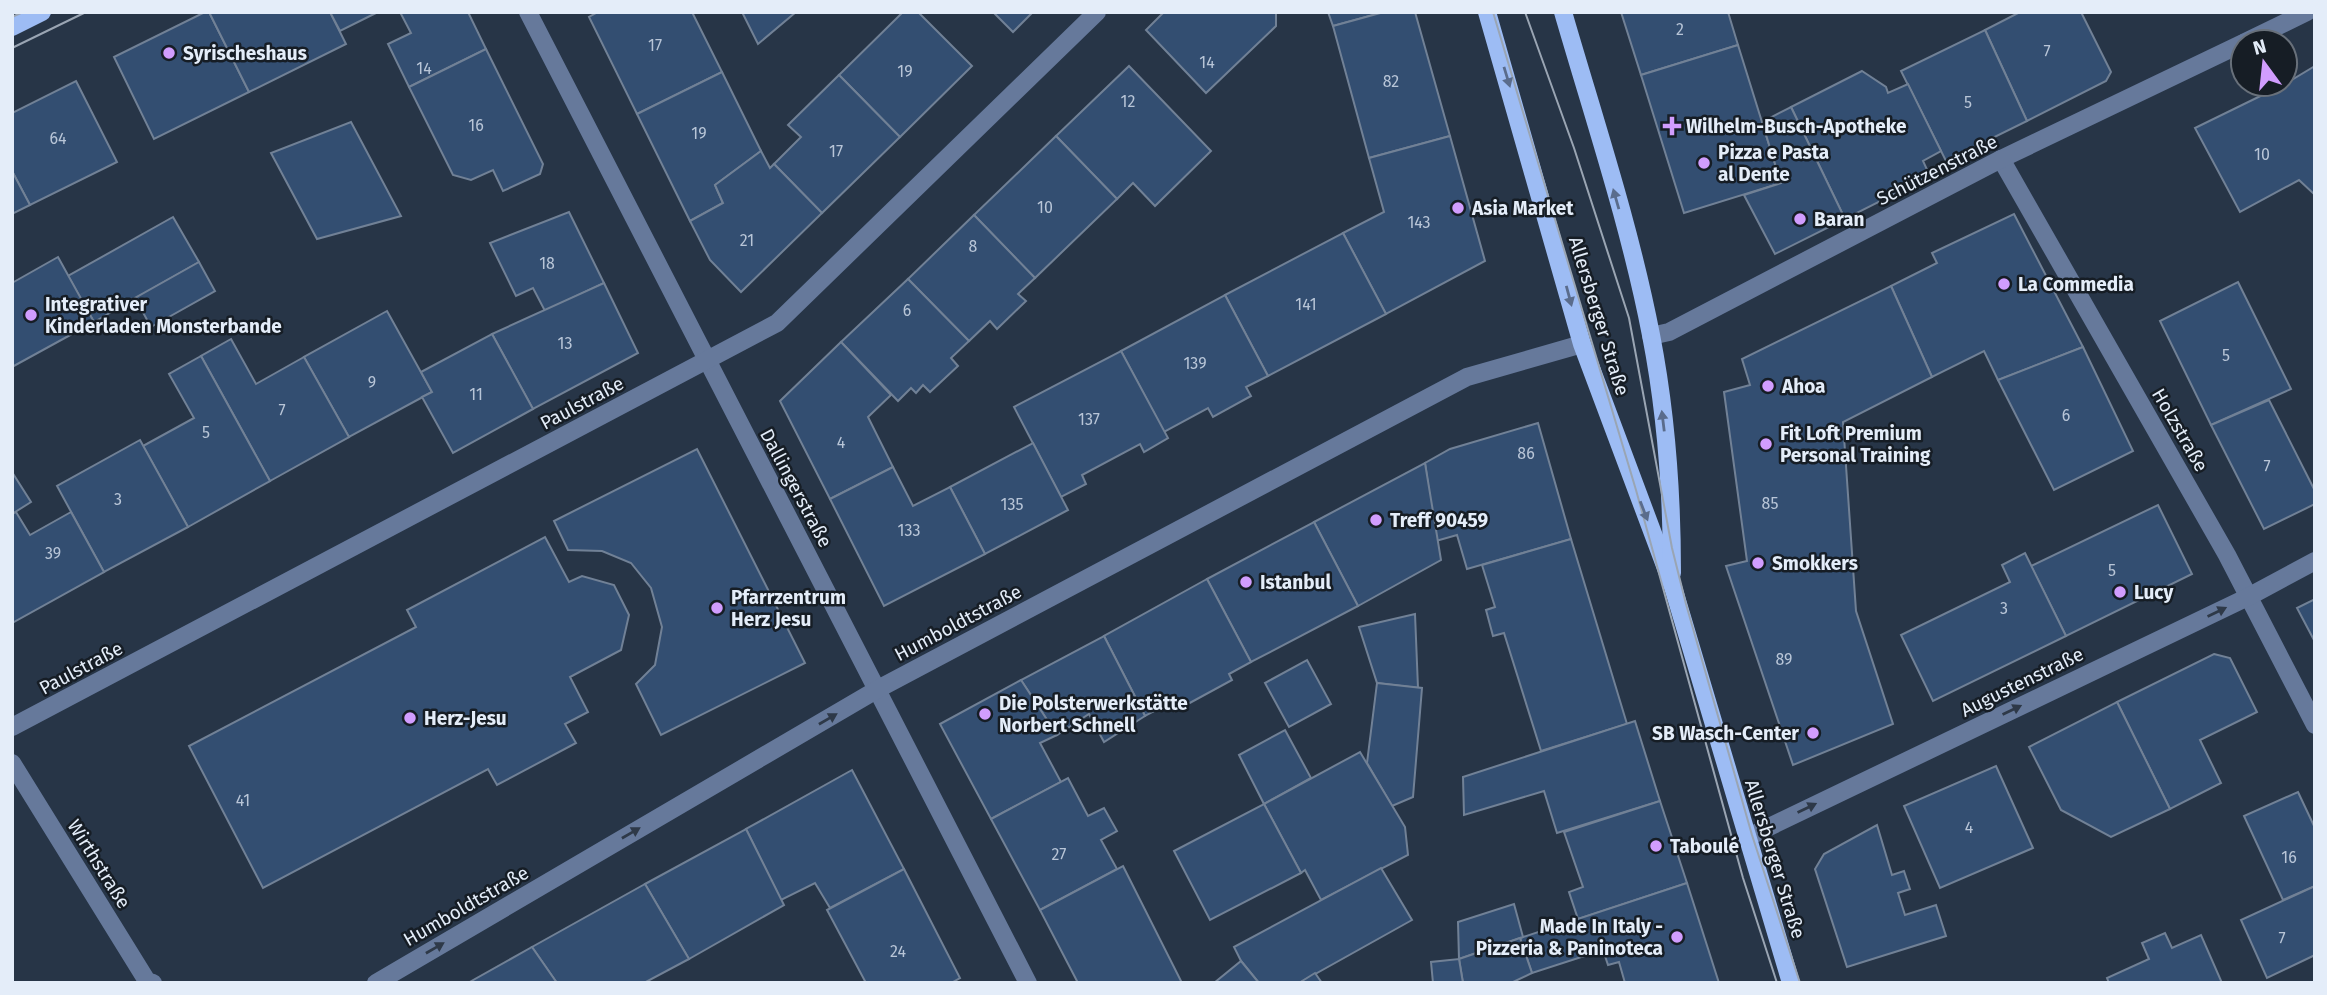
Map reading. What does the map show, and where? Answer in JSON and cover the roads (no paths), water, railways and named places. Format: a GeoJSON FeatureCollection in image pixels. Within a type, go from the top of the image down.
{"type":"FeatureCollection","features":[{"type":"Feature","properties":{"kind":"main road"},"geometry":{"type":"LineString","coordinates":[[12,27],[41,12]]}},
{"type":"Feature","properties":{"kind":"main road","name":"Allersberger Straße"},"geometry":{"type":"LineString","coordinates":[[1487,12],[1582,344],[1673,587],[1745,838],[1791,983]]}},
{"type":"Feature","properties":{"kind":"main road","name":"Allersberger Straße"},"geometry":{"type":"LineString","coordinates":[[1563,12],[1626,233],[1651,336],[1665,436],[1673,587]]}},
{"type":"Feature","properties":{"kind":"street","name":"Dallingerstraße"},"geometry":{"type":"LineString","coordinates":[[528,12],[1028,983]]}},
{"type":"Feature","properties":{"kind":"street","name":"Paulstraße"},"geometry":{"type":"LineString","coordinates":[[12,727],[777,323],[1097,12]]}},
{"type":"Feature","properties":{"kind":"street","name":"Schützenstraße"},"geometry":{"type":"LineString","coordinates":[[2274,28],[2307,12]]}},
{"type":"Feature","properties":{"kind":"street","name":"Schützenstraße"},"geometry":{"type":"LineString","coordinates":[[1651,336],[1669,332],[2001,159],[2229,50]]}},
{"type":"Feature","properties":{"kind":"street","name":"Holzstraße"},"geometry":{"type":"LineString","coordinates":[[2001,159],[2227,555],[2315,725]]}},
{"type":"Feature","properties":{"kind":"street","name":"Humboldtstraße"},"geometry":{"type":"LineString","coordinates":[[376,983],[878,689],[1467,377],[1582,344]]}},
{"type":"Feature","properties":{"kind":"street","name":"Augustenstraße"},"geometry":{"type":"LineString","coordinates":[[1745,838],[2248,597],[2315,561]]}},
{"type":"Feature","properties":{"kind":"street","name":"Wirthstraße"},"geometry":{"type":"LineString","coordinates":[[12,764],[148,982]]}},
{"type":"Feature","properties":{"kind":"tram line"},"geometry":{"type":"LineString","coordinates":[[12,17],[23,12]]}},
{"type":"Feature","properties":{"kind":"tram line"},"geometry":{"type":"LineString","coordinates":[[12,48],[86,12]]}},
{"type":"Feature","properties":{"kind":"tram line"},"geometry":{"type":"LineString","coordinates":[[1493,12],[1636,490],[1743,878],[1777,983]]}},
{"type":"Feature","properties":{"kind":"tram line"},"geometry":{"type":"LineString","coordinates":[[1525,12],[1574,148],[1629,318],[1672,548],[1686,604],[1752,835],[1800,983]]}},
{"type":"Feature","properties":{"kind":"place","name":"Syrischeshaus"},"geometry":{"type":"Point","coordinates":[169,53]}},
{"type":"Feature","properties":{"kind":"place","name":"Wilhelm-Busch-Apotheke"},"geometry":{"type":"Point","coordinates":[1672,126]}},
{"type":"Feature","properties":{"kind":"place","name":"Pizza e Pasta al Dente"},"geometry":{"type":"Point","coordinates":[1704,163]}},
{"type":"Feature","properties":{"kind":"place","name":"Asia Market"},"geometry":{"type":"Point","coordinates":[1458,208]}},
{"type":"Feature","properties":{"kind":"place","name":"Baran"},"geometry":{"type":"Point","coordinates":[1800,219]}},
{"type":"Feature","properties":{"kind":"place","name":"La Commedia"},"geometry":{"type":"Point","coordinates":[2004,284]}},
{"type":"Feature","properties":{"kind":"place","name":"Integrativer Kinderladen Monsterbande"},"geometry":{"type":"Point","coordinates":[31,315]}},
{"type":"Feature","properties":{"kind":"place","name":"Ahoa"},"geometry":{"type":"Point","coordinates":[1768,386]}},
{"type":"Feature","properties":{"kind":"place","name":"Fit Loft Premium Personal Training"},"geometry":{"type":"Point","coordinates":[1766,444]}},
{"type":"Feature","properties":{"kind":"place","name":"Treff 90459"},"geometry":{"type":"Point","coordinates":[1376,520]}},
{"type":"Feature","properties":{"kind":"place","name":"Smokkers"},"geometry":{"type":"Point","coordinates":[1758,563]}},
{"type":"Feature","properties":{"kind":"place","name":"Istanbul"},"geometry":{"type":"Point","coordinates":[1246,582]}},
{"type":"Feature","properties":{"kind":"place","name":"Lucy"},"geometry":{"type":"Point","coordinates":[2120,592]}},
{"type":"Feature","properties":{"kind":"place","name":"Pfarrzentrum Herz Jesu"},"geometry":{"type":"Point","coordinates":[717,608]}},
{"type":"Feature","properties":{"kind":"place","name":"Die Polsterwerkstätte Norbert Schnell"},"geometry":{"type":"Point","coordinates":[985,714]}},
{"type":"Feature","properties":{"kind":"place","name":"Herz-Jesu"},"geometry":{"type":"Point","coordinates":[410,718]}},
{"type":"Feature","properties":{"kind":"place","name":"SB Wasch-Center"},"geometry":{"type":"Point","coordinates":[1813,733]}},
{"type":"Feature","properties":{"kind":"place","name":"Taboulé"},"geometry":{"type":"Point","coordinates":[1656,846]}},
{"type":"Feature","properties":{"kind":"place","name":"Made In Italy - Pizzeria & Paninoteca"},"geometry":{"type":"Point","coordinates":[1677,937]}}]}
